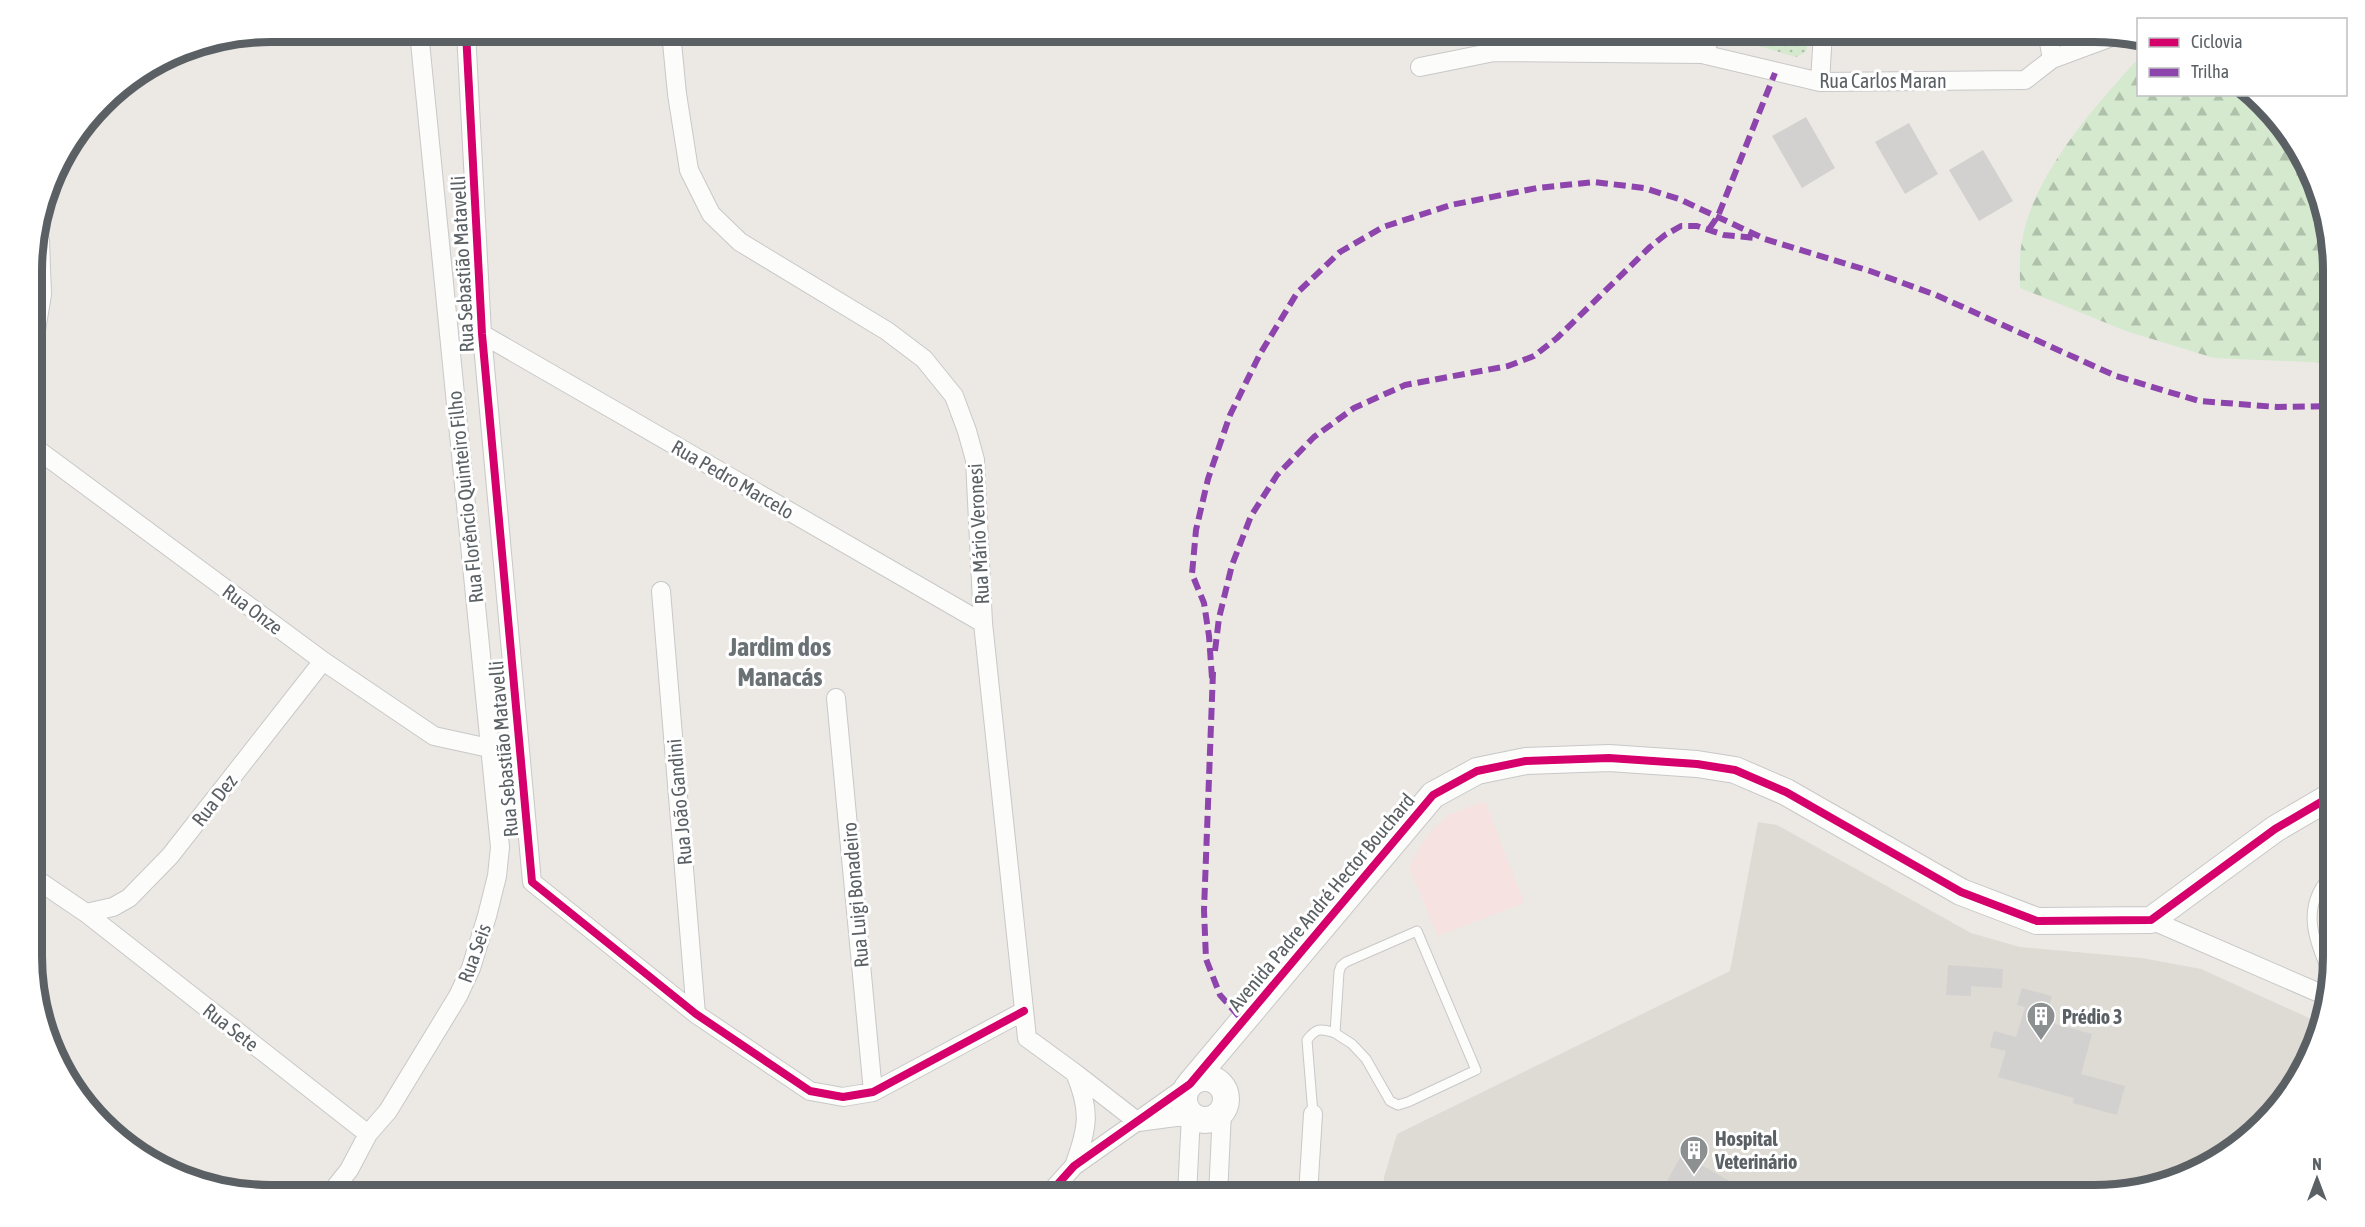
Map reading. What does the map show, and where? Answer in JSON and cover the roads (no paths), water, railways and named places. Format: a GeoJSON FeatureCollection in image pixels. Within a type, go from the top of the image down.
{"type":"FeatureCollection","features":[{"type":"Feature","properties":{"kind":"street","name":"Rua Florêncio Quinteiro Filho"},"geometry":{"type":"LineString","coordinates":[[420,42],[489,748]]}},
{"type":"Feature","properties":{"kind":"street","name":"Rua Sebastião Matavelli"},"geometry":{"type":"LineString","coordinates":[[467,42],[482,334],[532,882],[696,1014],[810,1091],[843,1097],[873,1092],[1024,1011]]}},
{"type":"Feature","properties":{"kind":"street","name":"Rua Mário Veronesi"},"geometry":{"type":"LineString","coordinates":[[672,42],[677,94],[689,170],[711,214],[740,242],[887,331],[924,359],[954,396],[975,460],[983,623],[1028,1038],[1138,1122]]}},
{"type":"Feature","properties":{"kind":"street"},"geometry":{"type":"LineString","coordinates":[[1494,52],[1496,42]]}},
{"type":"Feature","properties":{"kind":"street"},"geometry":{"type":"LineString","coordinates":[[1702,54],[1709,42]]}},
{"type":"Feature","properties":{"kind":"street"},"geometry":{"type":"LineString","coordinates":[[1820,82],[1822,42]]}},
{"type":"Feature","properties":{"kind":"street"},"geometry":{"type":"LineString","coordinates":[[2049,42],[2052,59]]}},
{"type":"Feature","properties":{"kind":"street","name":"Rua Carlos Maran"},"geometry":{"type":"LineString","coordinates":[[1420,67],[1494,52],[1702,54],[1820,82],[2025,80],[2052,59],[2098,42]]}},
{"type":"Feature","properties":{"kind":"street","name":"Rua Pedro Marcelo"},"geometry":{"type":"LineString","coordinates":[[482,334],[983,623]]}},
{"type":"Feature","properties":{"kind":"street","name":"Rua Onze"},"geometry":{"type":"LineString","coordinates":[[42,453],[323,662],[434,736],[489,748]]}},
{"type":"Feature","properties":{"kind":"street","name":"Rua João Gandini"},"geometry":{"type":"LineString","coordinates":[[661,591],[696,1014]]}},
{"type":"Feature","properties":{"kind":"street","name":"Rua Dez"},"geometry":{"type":"LineString","coordinates":[[86,914],[113,907],[129,898],[170,856],[323,662]]}},
{"type":"Feature","properties":{"kind":"street","name":"Rua Luigi Bonadeiro"},"geometry":{"type":"LineString","coordinates":[[836,699],[873,1092]]}},
{"type":"Feature","properties":{"kind":"street","name":"Rua Seis"},"geometry":{"type":"LineString","coordinates":[[368,1134],[388,1111],[458,996],[480,941],[497,876],[500,847],[489,748]]}},
{"type":"Feature","properties":{"kind":"street","name":"Avenida Padre André Hector Bouchard"},"geometry":{"type":"LineString","coordinates":[[1190,1084],[1433,795],[1477,771],[1526,761],[1609,758],[1697,764],[1734,770],[1786,792],[1961,892],[2037,921],[2151,920]]}},
{"type":"Feature","properties":{"kind":"street"},"geometry":{"type":"LineString","coordinates":[[2151,920],[2275,829],[2323,801]]}},
{"type":"Feature","properties":{"kind":"street","name":"Rua Sete"},"geometry":{"type":"LineString","coordinates":[[42,883],[86,914],[368,1134]]}},
{"type":"Feature","properties":{"kind":"street"},"geometry":{"type":"LineString","coordinates":[[2151,920],[2320,993]]}},
{"type":"Feature","properties":{"kind":"street"},"geometry":{"type":"LineString","coordinates":[[1218,1185],[1222,1112],[1227,1099],[1222,1085],[1222,1065],[1227,1040]]}},
{"type":"Feature","properties":{"kind":"street"},"geometry":{"type":"LineString","coordinates":[[1074,1166],[1084,1138],[1086,1114],[1083,1093],[1075,1073]]}},
{"type":"Feature","properties":{"kind":"street"},"geometry":{"type":"LineString","coordinates":[[1057,1185],[1074,1166],[1190,1084],[1203,1078],[1210,1078],[1222,1085]]}},
{"type":"Feature","properties":{"kind":"street"},"geometry":{"type":"LineString","coordinates":[[1190,1084],[1186,1090],[1184,1103],[1191,1114],[1197,1118],[1210,1119],[1222,1112]]}},
{"type":"Feature","properties":{"kind":"street"},"geometry":{"type":"LineString","coordinates":[[1138,1122],[1191,1114]]}},
{"type":"Feature","properties":{"kind":"street"},"geometry":{"type":"LineString","coordinates":[[1187,1185],[1191,1114]]}},
{"type":"Feature","properties":{"kind":"street"},"geometry":{"type":"LineString","coordinates":[[1309,1185],[1313,1114]]}},
{"type":"Feature","properties":{"kind":"street"},"geometry":{"type":"LineString","coordinates":[[337,1185],[349,1170],[368,1134]]}},
{"type":"Feature","properties":{"kind":"lane"},"geometry":{"type":"LineString","coordinates":[[2323,885],[2312,910],[2314,939],[2323,961]]}},
{"type":"Feature","properties":{"kind":"lane"},"geometry":{"type":"LineString","coordinates":[[1313,1114],[1307,1040],[1313,1031],[1323,1028],[1352,1044],[1366,1059],[1390,1101],[1398,1105],[1476,1070],[1417,932],[1341,966],[1335,1033]]}},
{"type":"Feature","properties":{"kind":"place","name":"Prédio 3"},"geometry":{"type":"Point","coordinates":[2041,1042]}},
{"type":"Feature","properties":{"kind":"place","name":"Hospital Veterinário"},"geometry":{"type":"Point","coordinates":[1694,1176]}},
{"type":"Feature","properties":{"kind":"district","name":"Jardim dos Manacás"},"geometry":{"type":"Point","coordinates":[780,662]}}]}
